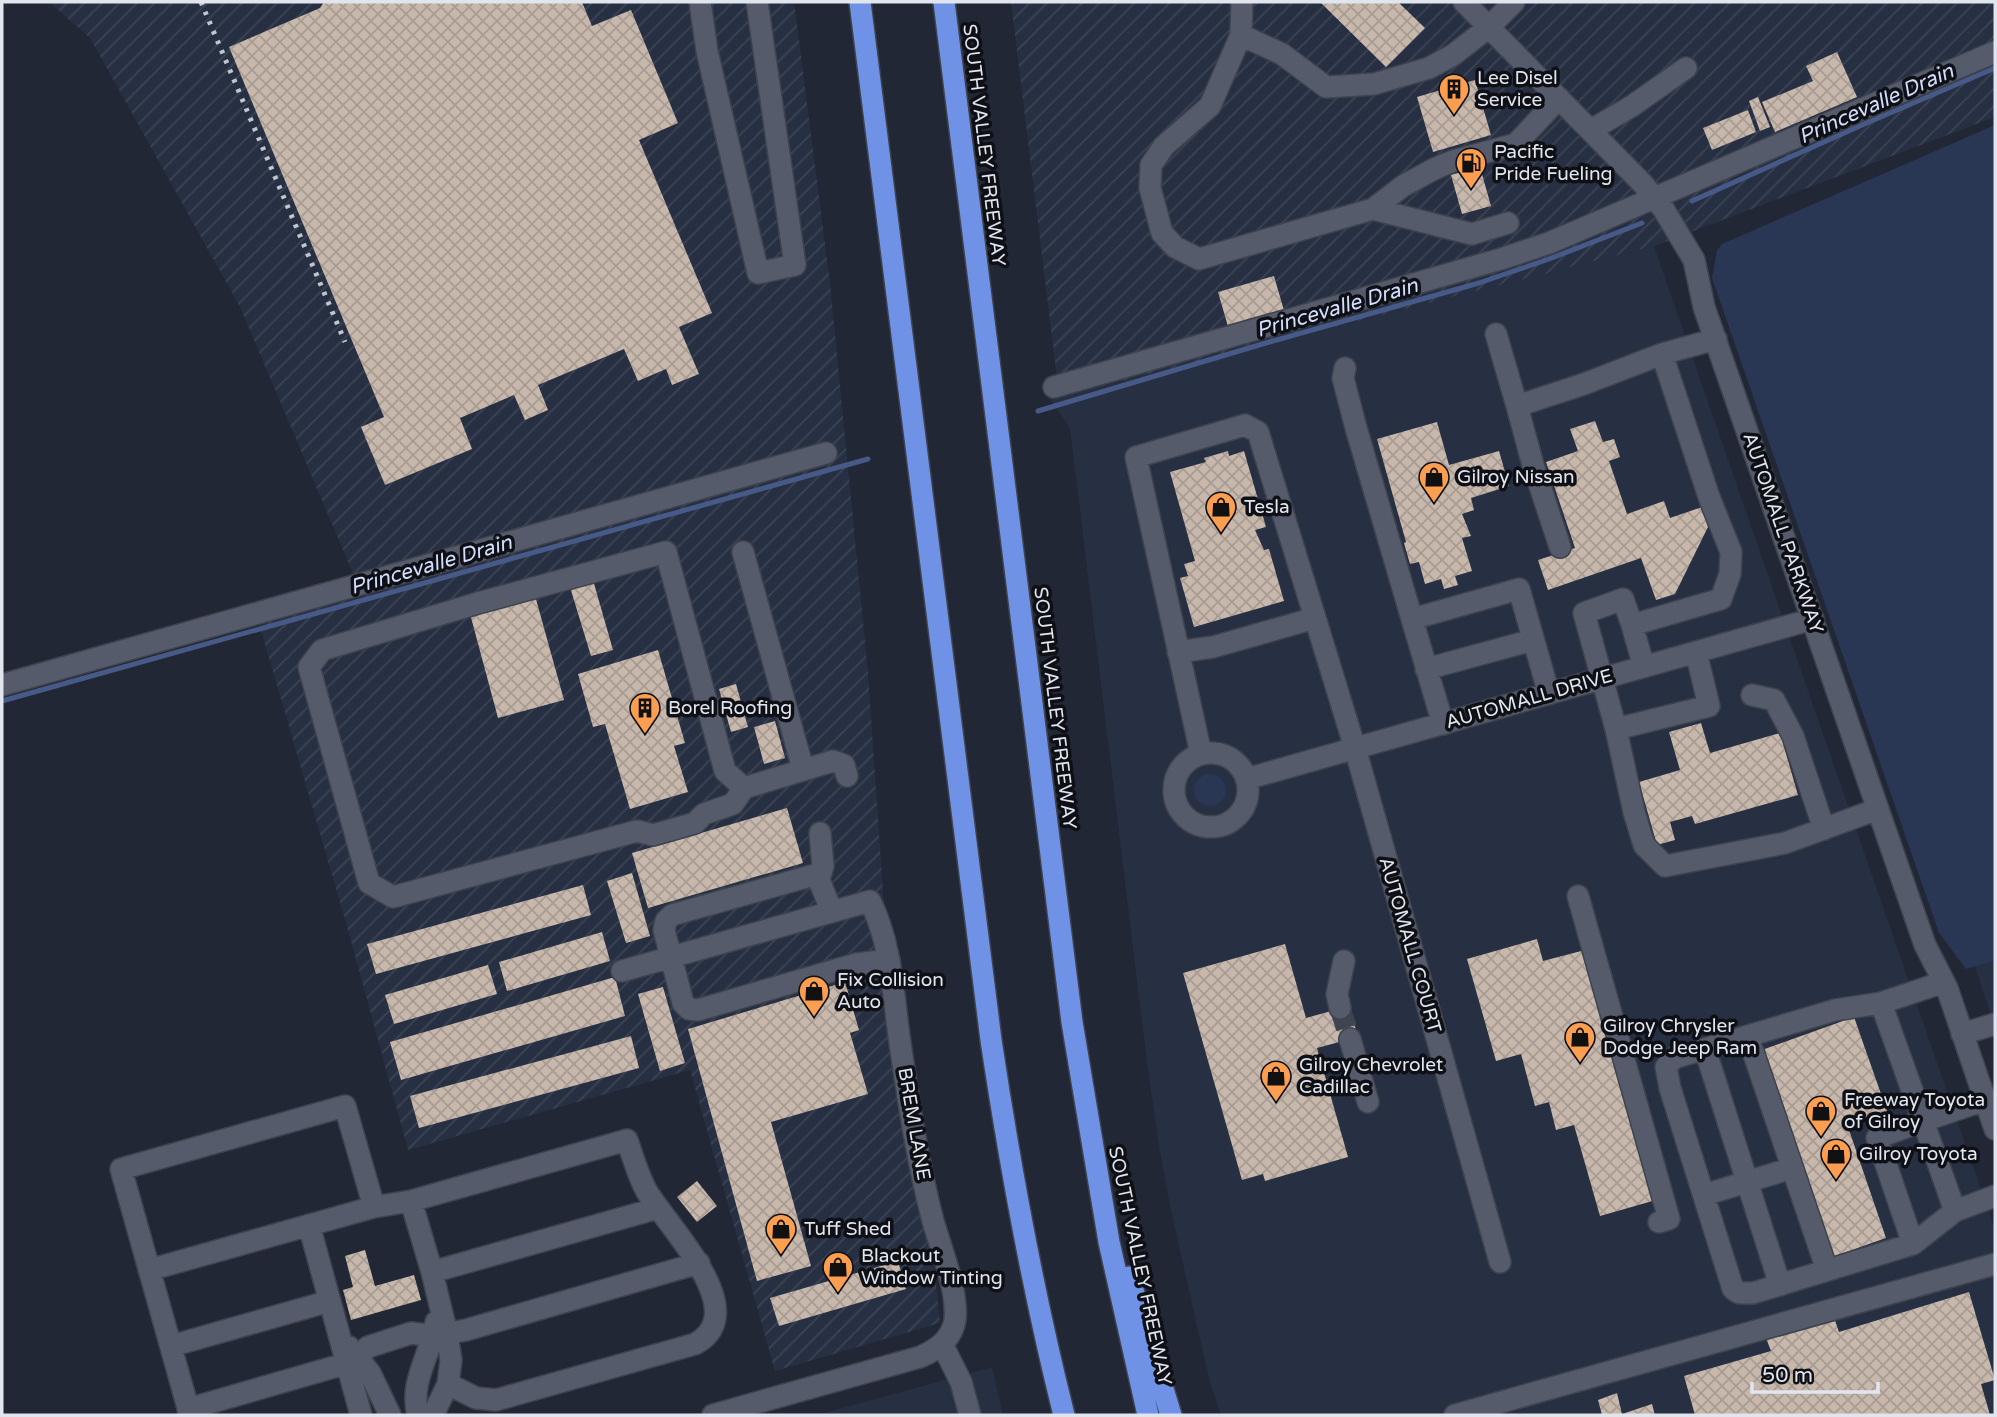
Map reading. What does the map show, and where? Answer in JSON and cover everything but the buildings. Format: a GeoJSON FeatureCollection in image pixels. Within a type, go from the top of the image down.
{"type":"FeatureCollection","features":[{"type":"Feature","properties":{"kind":"highway"},"geometry":{"type":"LineString","coordinates":[[860,2],[991,1040],[1017,1200],[1063,1415]]}},
{"type":"Feature","properties":{"kind":"highway","name":"SOUTH VALLEY FREEWAY"},"geometry":{"type":"LineString","coordinates":[[944,2],[1065,972],[1095,1168],[1121,1302],[1148,1415]]}},
{"type":"Feature","properties":{"kind":"highway"},"geometry":{"type":"LineString","coordinates":[[1095,1168],[1171,1415]]}},
{"type":"Feature","properties":{"kind":"street"},"geometry":{"type":"LineString","coordinates":[[700,2],[707,51],[758,273],[795,265],[757,2]]}},
{"type":"Feature","properties":{"kind":"street"},"geometry":{"type":"LineString","coordinates":[[1242,2],[1241,35],[1210,106],[1164,146],[1150,165],[1150,188],[1162,233],[1175,247],[1199,259],[1373,209],[1403,186],[1434,169],[1453,161],[1516,144],[1559,98]]}},
{"type":"Feature","properties":{"kind":"street","name":"AUTOMALL PARKWAY"},"geometry":{"type":"LineString","coordinates":[[1464,2],[1655,198],[1675,226],[1693,260],[1704,307],[1925,945],[1944,982],[1995,1129]]}},
{"type":"Feature","properties":{"kind":"street"},"geometry":{"type":"LineString","coordinates":[[1241,35],[1282,54],[1326,87],[1374,84],[1429,68],[1454,55],[1508,11],[1514,2]]}},
{"type":"Feature","properties":{"kind":"street"},"geometry":{"type":"LineString","coordinates":[[1054,387],[1549,243],[1995,52]]}},
{"type":"Feature","properties":{"kind":"street"},"geometry":{"type":"LineString","coordinates":[[1591,131],[1686,68]]}},
{"type":"Feature","properties":{"kind":"street"},"geometry":{"type":"LineString","coordinates":[[1373,209],[1472,234],[1508,223]]}},
{"type":"Feature","properties":{"kind":"street"},"geometry":{"type":"LineString","coordinates":[[1496,334],[1532,464],[1560,547]]}},
{"type":"Feature","properties":{"kind":"street"},"geometry":{"type":"LineString","coordinates":[[1517,406],[1716,339]]}},
{"type":"Feature","properties":{"kind":"street"},"geometry":{"type":"LineString","coordinates":[[1632,625],[1721,599],[1730,574],[1731,552],[1709,497],[1662,355]]}},
{"type":"Feature","properties":{"kind":"street"},"geometry":{"type":"LineString","coordinates":[[1345,368],[1343,378],[1353,417],[1443,724]]}},
{"type":"Feature","properties":{"kind":"street","name":"AUTOMALL COURT"},"geometry":{"type":"LineString","coordinates":[[1178,652],[1136,457],[1245,425],[1258,432],[1355,748],[1500,1262]]}},
{"type":"Feature","properties":{"kind":"street"},"geometry":{"type":"LineString","coordinates":[[2,685],[826,453]]}},
{"type":"Feature","properties":{"kind":"street"},"geometry":{"type":"LineString","coordinates":[[744,788],[725,771],[666,552],[322,650],[309,667],[369,883],[393,897],[637,831],[653,835],[695,823],[704,814],[733,804],[744,788],[833,761],[844,765],[847,776]]}},
{"type":"Feature","properties":{"kind":"street"},"geometry":{"type":"LineString","coordinates":[[743,552],[803,769]]}},
{"type":"Feature","properties":{"kind":"street"},"geometry":{"type":"LineString","coordinates":[[1412,619],[1519,589],[1549,694]]}},
{"type":"Feature","properties":{"kind":"street"},"geometry":{"type":"LineString","coordinates":[[1644,667],[1623,599],[1584,613],[1644,845],[1665,866],[1785,843],[1878,809]]}},
{"type":"Feature","properties":{"kind":"street"},"geometry":{"type":"LineString","coordinates":[[1201,754],[1178,652],[1213,647],[1315,618]]}},
{"type":"Feature","properties":{"kind":"street","name":"AUTOMALL DRIVE"},"geometry":{"type":"LineString","coordinates":[[1246,779],[1813,619]]}},
{"type":"Feature","properties":{"kind":"street"},"geometry":{"type":"LineString","coordinates":[[1426,668],[1533,640]]}},
{"type":"Feature","properties":{"kind":"street"},"geometry":{"type":"LineString","coordinates":[[1616,729],[1709,706],[1696,652]]}},
{"type":"Feature","properties":{"kind":"street"},"geometry":{"type":"LineString","coordinates":[[1752,695],[1774,700],[1781,712],[1793,736],[1824,829]]}},
{"type":"Feature","properties":{"kind":"street"},"geometry":{"type":"LineString","coordinates":[[1215,753],[1230,758],[1246,779],[1246,802],[1233,819],[1214,826],[1192,821],[1176,802],[1175,782],[1183,765],[1201,754],[1215,753]]}},
{"type":"Feature","properties":{"kind":"street"},"geometry":{"type":"LineString","coordinates":[[820,833],[823,866],[821,873],[672,915],[666,921],[664,929],[684,1003],[689,1009],[698,1010],[856,964],[889,960]]}},
{"type":"Feature","properties":{"kind":"street"},"geometry":{"type":"LineString","coordinates":[[622,971],[832,912],[817,875]]}},
{"type":"Feature","properties":{"kind":"street"},"geometry":{"type":"LineString","coordinates":[[1578,896],[1669,1219],[1659,1222]]}},
{"type":"Feature","properties":{"kind":"street","name":"BREM LANE"},"geometry":{"type":"LineString","coordinates":[[832,912],[870,901],[879,918],[889,960],[923,1178],[953,1299],[954,1323],[950,1335],[942,1344]]}},
{"type":"Feature","properties":{"kind":"street"},"geometry":{"type":"LineString","coordinates":[[1340,1008],[1336,994],[1344,961]]}},
{"type":"Feature","properties":{"kind":"street"},"geometry":{"type":"LineString","coordinates":[[1944,982],[1881,1003],[1835,1010],[1674,1058],[1666,1067],[1670,1088],[1732,1289],[1738,1293],[1754,1293],[1913,1244],[1955,1211],[1995,1196]]}},
{"type":"Feature","properties":{"kind":"street"},"geometry":{"type":"LineString","coordinates":[[1881,1003],[1955,1211]]}},
{"type":"Feature","properties":{"kind":"street"},"geometry":{"type":"LineString","coordinates":[[1962,1034],[1995,1024]]}},
{"type":"Feature","properties":{"kind":"street"},"geometry":{"type":"LineString","coordinates":[[1748,1037],[1827,1270]]}},
{"type":"Feature","properties":{"kind":"street"},"geometry":{"type":"LineString","coordinates":[[1350,1039],[1368,1102]]}},
{"type":"Feature","properties":{"kind":"street"},"geometry":{"type":"LineString","coordinates":[[1705,1049],[1780,1285]]}},
{"type":"Feature","properties":{"kind":"street"},"geometry":{"type":"LineString","coordinates":[[1913,1244],[1877,1138],[1985,1100]]}},
{"type":"Feature","properties":{"kind":"street"},"geometry":{"type":"LineString","coordinates":[[374,1207],[345,1106],[121,1169],[189,1412],[353,1360],[368,1347],[387,1340],[411,1334],[440,1335],[466,1330],[699,1264]]}},
{"type":"Feature","properties":{"kind":"street"},"geometry":{"type":"LineString","coordinates":[[149,1270],[374,1207],[411,1201],[627,1140],[645,1188],[699,1264],[714,1302],[716,1323],[704,1339],[695,1344],[496,1400],[477,1398],[448,1384]]}},
{"type":"Feature","properties":{"kind":"street"},"geometry":{"type":"LineString","coordinates":[[1704,1195],[1792,1168]]}},
{"type":"Feature","properties":{"kind":"street"},"geometry":{"type":"LineString","coordinates":[[411,1201],[432,1272],[440,1335],[450,1360],[448,1384],[433,1415]]}},
{"type":"Feature","properties":{"kind":"street"},"geometry":{"type":"LineString","coordinates":[[432,1272],[657,1208]]}},
{"type":"Feature","properties":{"kind":"street"},"geometry":{"type":"LineString","coordinates":[[309,1225],[341,1338],[353,1360],[361,1415]]}},
{"type":"Feature","properties":{"kind":"street"},"geometry":{"type":"LineString","coordinates":[[1455,1415],[1484,1411],[1995,1264]]}},
{"type":"Feature","properties":{"kind":"street"},"geometry":{"type":"LineString","coordinates":[[171,1346],[330,1301]]}},
{"type":"Feature","properties":{"kind":"street"},"geometry":{"type":"LineString","coordinates":[[418,1415],[416,1383],[440,1335]]}},
{"type":"Feature","properties":{"kind":"street"},"geometry":{"type":"LineString","coordinates":[[713,1415],[920,1357],[931,1353],[942,1344],[961,1382],[970,1415]]}},
{"type":"Feature","properties":{"kind":"street"},"geometry":{"type":"LineString","coordinates":[[353,1360],[370,1373],[390,1415]]}},
{"type":"Feature","properties":{"kind":"shaded area"},"geometry":{"type":"Polygon","coordinates":[[[49,2],[794,2],[830,283],[868,673],[897,1095],[935,1273],[940,1323],[775,1371],[690,1070],[408,1150],[348,930],[256,613],[358,585],[240,307],[90,38],[49,2]]]}},
{"type":"Feature","properties":{"kind":"shaded area"},"geometry":{"type":"Polygon","coordinates":[[[1011,2],[1995,2],[1995,117],[1654,246],[1050,399],[1057,378],[1011,2]]]}},
{"type":"Feature","properties":{"kind":"shaded area"},"geometry":{"type":"Polygon","coordinates":[[[1995,125],[1995,961],[1966,969],[1939,933],[1712,278],[1717,250],[1722,244],[1995,125]]]}},
{"type":"Feature","properties":{"kind":"shaded area"},"geometry":{"type":"Polygon","coordinates":[[[1654,246],[1995,1230],[1995,1415],[1221,1415],[1209,1379],[1159,1147],[1070,428],[1050,399],[1654,246]]]}},
{"type":"Feature","properties":{"kind":"shaded area"},"geometry":{"type":"Polygon","coordinates":[[[1210,774],[1221,779],[1226,790],[1221,801],[1210,806],[1199,801],[1194,790],[1199,779],[1210,774]]]}},
{"type":"Feature","properties":{"kind":"shaded area"},"geometry":{"type":"Polygon","coordinates":[[[1995,961],[1995,1027],[1975,967],[1995,961]]]}},
{"type":"Feature","properties":{"kind":"shaded area"},"geometry":{"type":"Polygon","coordinates":[[[992,1367],[1003,1415],[817,1415],[992,1367]]]}},
{"type":"Feature","properties":{"kind":"waterway","name":"Princevalle Drain"},"geometry":{"type":"LineString","coordinates":[[1692,201],[1995,68]]}},
{"type":"Feature","properties":{"kind":"waterway","name":"Princevalle Drain"},"geometry":{"type":"LineString","coordinates":[[1038,411],[1479,283],[1642,223]]}},
{"type":"Feature","properties":{"kind":"waterway","name":"Princevalle Drain"},"geometry":{"type":"LineString","coordinates":[[2,701],[868,459]]}},
{"type":"Feature","properties":{"kind":"tunnel"},"geometry":{"type":"LineString","coordinates":[[1340,1008],[1350,1039]]}},
{"type":"Feature","properties":{"kind":"railway"},"geometry":{"type":"LineString","coordinates":[[201,2],[345,342]]}},
{"type":"Feature","properties":{"kind":"place","name":"Lee Disel Service"},"geometry":{"type":"Point","coordinates":[1454,116]}},
{"type":"Feature","properties":{"kind":"place","name":"Pacific Pride Fueling"},"geometry":{"type":"Point","coordinates":[1471,190]}},
{"type":"Feature","properties":{"kind":"place","name":"Gilroy Nissan"},"geometry":{"type":"Point","coordinates":[1434,504]}},
{"type":"Feature","properties":{"kind":"place","name":"Tesla"},"geometry":{"type":"Point","coordinates":[1221,534]}},
{"type":"Feature","properties":{"kind":"place","name":"Borel Roofing"},"geometry":{"type":"Point","coordinates":[645,735]}},
{"type":"Feature","properties":{"kind":"place","name":"Fix Collision Auto"},"geometry":{"type":"Point","coordinates":[814,1018]}},
{"type":"Feature","properties":{"kind":"place","name":"Gilroy Chrysler Dodge Jeep Ram"},"geometry":{"type":"Point","coordinates":[1580,1064]}},
{"type":"Feature","properties":{"kind":"place","name":"Gilroy Chevrolet Cadillac"},"geometry":{"type":"Point","coordinates":[1276,1103]}},
{"type":"Feature","properties":{"kind":"place","name":"Freeway Toyota of Gilroy"},"geometry":{"type":"Point","coordinates":[1821,1138]}},
{"type":"Feature","properties":{"kind":"place","name":"Gilroy Toyota"},"geometry":{"type":"Point","coordinates":[1836,1181]}},
{"type":"Feature","properties":{"kind":"place","name":"Tuff Shed"},"geometry":{"type":"Point","coordinates":[781,1256]}},
{"type":"Feature","properties":{"kind":"place","name":"Blackout Window Tinting"},"geometry":{"type":"Point","coordinates":[838,1294]}}]}
